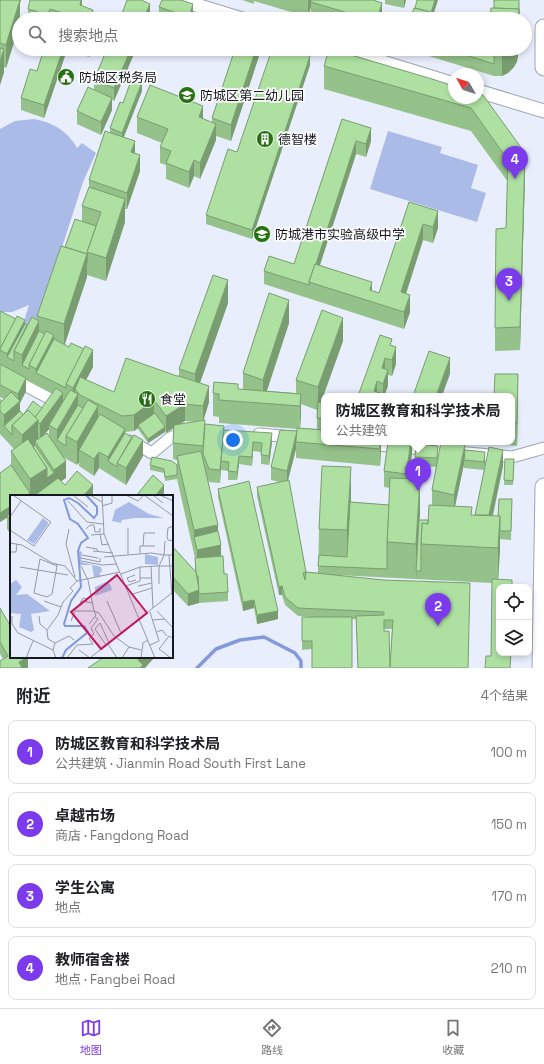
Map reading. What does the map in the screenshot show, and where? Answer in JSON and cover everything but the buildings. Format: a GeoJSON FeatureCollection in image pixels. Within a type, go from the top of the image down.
{"type":"FeatureCollection","features":[{"type":"Feature","properties":{"kind":"main road"},"geometry":{"type":"LineString","coordinates":[[544,28],[544,67]]}},
{"type":"Feature","properties":{"kind":"main road"},"geometry":{"type":"LineString","coordinates":[[541,668],[544,487]]}},
{"type":"Feature","properties":{"kind":"street"},"geometry":{"type":"LineString","coordinates":[[180,0],[219,12]]}},
{"type":"Feature","properties":{"kind":"street"},"geometry":{"type":"LineString","coordinates":[[363,56],[448,82]]}},
{"type":"Feature","properties":{"kind":"street"},"geometry":{"type":"LineString","coordinates":[[484,93],[544,111]]}},
{"type":"Feature","properties":{"kind":"street"},"geometry":{"type":"LineString","coordinates":[[0,372],[68,408]]}},
{"type":"Feature","properties":{"kind":"street"},"geometry":{"type":"LineString","coordinates":[[117,434],[152,453],[170,438],[186,432],[200,430]]}},
{"type":"Feature","properties":{"kind":"street"},"geometry":{"type":"LineString","coordinates":[[246,433],[321,440]]}},
{"type":"Feature","properties":{"kind":"street"},"geometry":{"type":"LineString","coordinates":[[378,445],[512,457],[544,448]]}},
{"type":"Feature","properties":{"kind":"shaded area"},"geometry":{"type":"Polygon","coordinates":[[[34,119],[47,122],[59,128],[69,137],[77,148],[82,143],[96,153],[83,182],[33,338],[20,334],[29,305],[12,312],[0,312],[0,129],[15,121],[34,119]]]}},
{"type":"Feature","properties":{"kind":"shaded area"},"geometry":{"type":"Polygon","coordinates":[[[388,131],[442,147],[440,153],[478,165],[471,188],[486,193],[477,222],[370,189],[388,131]]]}},
{"type":"Feature","properties":{"kind":"waterway"},"geometry":{"type":"LineString","coordinates":[[197,668],[216,649],[240,640],[264,637],[295,653],[301,661],[301,668]]}},
{"type":"Feature","properties":{"kind":"place","name":"防城区税务局"},"geometry":{"type":"Point","coordinates":[66,77]}},
{"type":"Feature","properties":{"kind":"place","name":"防城区第二幼儿园"},"geometry":{"type":"Point","coordinates":[187,95]}},
{"type":"Feature","properties":{"kind":"place","name":"德智楼"},"geometry":{"type":"Point","coordinates":[265,139]}},
{"type":"Feature","properties":{"kind":"place","name":"教师宿舍楼"},"geometry":{"type":"Point","coordinates":[515,179]}},
{"type":"Feature","properties":{"kind":"place","name":"防城港市实验高级中学"},"geometry":{"type":"Point","coordinates":[262,234]}},
{"type":"Feature","properties":{"kind":"place","name":"学生公寓"},"geometry":{"type":"Point","coordinates":[509,301]}},
{"type":"Feature","properties":{"kind":"place","name":"食堂"},"geometry":{"type":"Point","coordinates":[147,399]}},
{"type":"Feature","properties":{"kind":"place","name":"防城区教育和科学技术局"},"geometry":{"type":"Point","coordinates":[418,491]}},
{"type":"Feature","properties":{"kind":"place","name":"卓越市场"},"geometry":{"type":"Point","coordinates":[438,626]}}]}
